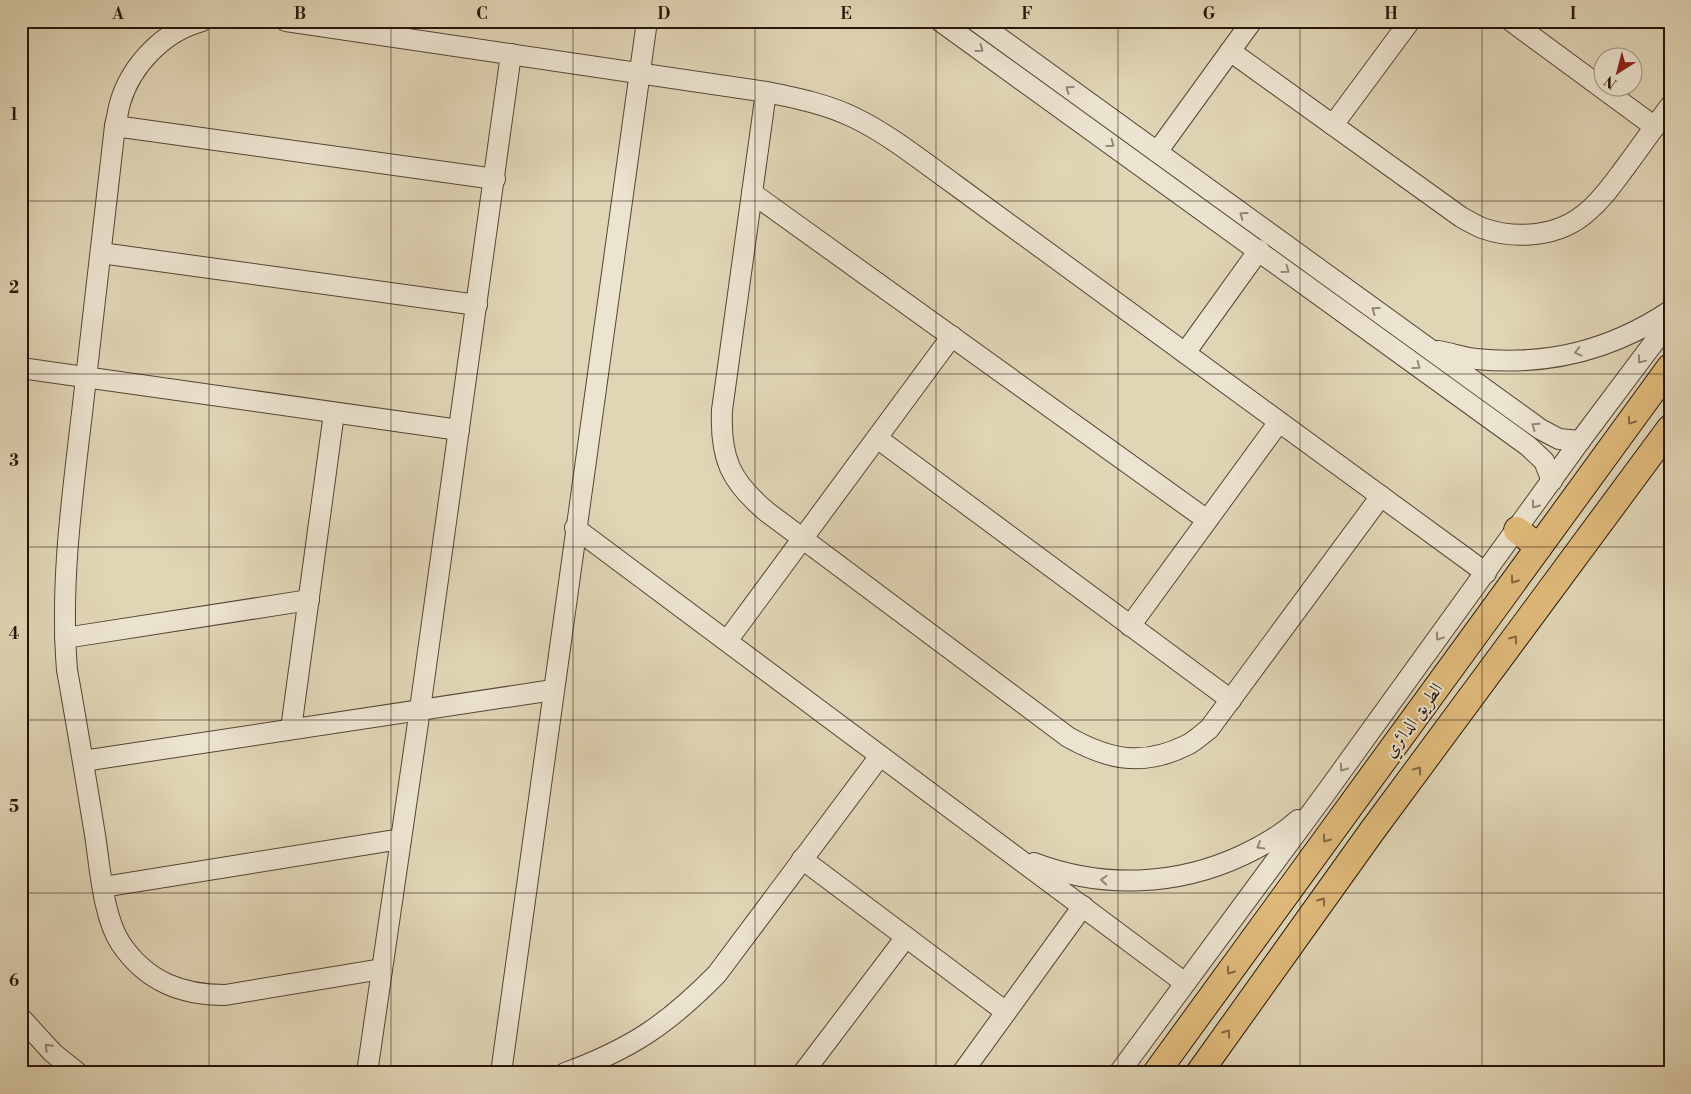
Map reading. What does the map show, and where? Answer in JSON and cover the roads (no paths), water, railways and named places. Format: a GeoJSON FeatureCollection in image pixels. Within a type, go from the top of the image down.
{"type":"FeatureCollection","features":[{"type":"Feature","properties":{"kind":"main road","name":"الطريق الدائري"},"geometry":{"type":"LineString","coordinates":[[1156,1073],[1670,368]]}},
{"type":"Feature","properties":{"kind":"main road","name":"الطريق الدائري"},"geometry":{"type":"LineString","coordinates":[[1199,1073],[1372,831],[1670,428]]}},
{"type":"Feature","properties":{"kind":"main road"},"geometry":{"type":"LineString","coordinates":[[1516,530],[1539,546]]}},
{"type":"Feature","properties":{"kind":"main road"},"geometry":{"type":"LineString","coordinates":[[1346,812],[1372,831]]}},
{"type":"Feature","properties":{"kind":"street"},"geometry":{"type":"LineString","coordinates":[[202,21],[176,32],[159,44],[144,59],[130,80],[120,102],[115,126],[68,533],[65,570],[65,638],[68,670],[103,887],[111,925],[133,960],[154,977],[185,991],[205,995],[226,995],[382,969]]}},
{"type":"Feature","properties":{"kind":"street"},"geometry":{"type":"LineString","coordinates":[[286,21],[766,92],[796,98],[854,117],[878,131],[954,184],[1486,573]]}},
{"type":"Feature","properties":{"kind":"street"},"geometry":{"type":"LineString","coordinates":[[500,1073],[647,21]]}},
{"type":"Feature","properties":{"kind":"street"},"geometry":{"type":"LineString","coordinates":[[940,21],[1528,446],[1544,461],[1552,481]]}},
{"type":"Feature","properties":{"kind":"street"},"geometry":{"type":"LineString","coordinates":[[976,21],[1540,430],[1559,439],[1580,442]]}},
{"type":"Feature","properties":{"kind":"street"},"geometry":{"type":"LineString","coordinates":[[1157,152],[1252,21]]}},
{"type":"Feature","properties":{"kind":"street"},"geometry":{"type":"LineString","coordinates":[[1333,126],[1410,21]]}},
{"type":"Feature","properties":{"kind":"street"},"geometry":{"type":"LineString","coordinates":[[1511,21],[1655,127]]}},
{"type":"Feature","properties":{"kind":"street"},"geometry":{"type":"LineString","coordinates":[[1230,52],[1461,217],[1481,227],[1502,233],[1524,235],[1546,232],[1567,225],[1586,214],[1602,199],[1670,106]]}},
{"type":"Feature","properties":{"kind":"street"},"geometry":{"type":"LineString","coordinates":[[367,1073],[460,430],[511,54]]}},
{"type":"Feature","properties":{"kind":"street"},"geometry":{"type":"LineString","coordinates":[[766,92],[722,410],[721,434],[726,457],[735,478],[749,497],[802,539],[1052,725],[1090,749],[1115,757],[1140,758],[1165,754],[1189,744],[1209,729],[1381,496]]}},
{"type":"Feature","properties":{"kind":"street"},"geometry":{"type":"LineString","coordinates":[[115,126],[495,179]]}},
{"type":"Feature","properties":{"kind":"street"},"geometry":{"type":"LineString","coordinates":[[752,193],[1207,520]]}},
{"type":"Feature","properties":{"kind":"street"},"geometry":{"type":"LineString","coordinates":[[1202,210],[1214,194]]}},
{"type":"Feature","properties":{"kind":"street"},"geometry":{"type":"LineString","coordinates":[[1185,353],[1259,250]]}},
{"type":"Feature","properties":{"kind":"street"},"geometry":{"type":"LineString","coordinates":[[101,253],[477,305]]}},
{"type":"Feature","properties":{"kind":"street"},"geometry":{"type":"LineString","coordinates":[[1430,349],[1474,359],[1519,361],[1564,356],[1607,345],[1648,326],[1670,311]]}},
{"type":"Feature","properties":{"kind":"street"},"geometry":{"type":"LineString","coordinates":[[1119,1073],[1670,321]]}},
{"type":"Feature","properties":{"kind":"street"},"geometry":{"type":"LineString","coordinates":[[727,641],[952,336]]}},
{"type":"Feature","properties":{"kind":"street"},"geometry":{"type":"LineString","coordinates":[[21,368],[460,430]]}},
{"type":"Feature","properties":{"kind":"street"},"geometry":{"type":"LineString","coordinates":[[291,729],[334,412]]}},
{"type":"Feature","properties":{"kind":"street"},"geometry":{"type":"LineString","coordinates":[[1130,626],[1279,422]]}},
{"type":"Feature","properties":{"kind":"street"},"geometry":{"type":"LineString","coordinates":[[877,438],[1231,700]]}},
{"type":"Feature","properties":{"kind":"street"},"geometry":{"type":"LineString","coordinates":[[575,528],[1185,983]]}},
{"type":"Feature","properties":{"kind":"street"},"geometry":{"type":"LineString","coordinates":[[65,638],[308,600]]}},
{"type":"Feature","properties":{"kind":"street"},"geometry":{"type":"LineString","coordinates":[[83,761],[553,690]]}},
{"type":"Feature","properties":{"kind":"street"},"geometry":{"type":"LineString","coordinates":[[565,1073],[598,1061],[631,1044],[662,1024],[691,1001],[717,974],[880,756]]}},
{"type":"Feature","properties":{"kind":"street"},"geometry":{"type":"LineString","coordinates":[[1014,856],[1054,871],[1096,880],[1138,882],[1180,877],[1221,865],[1260,847],[1294,823],[1325,794]]}},
{"type":"Feature","properties":{"kind":"street"},"geometry":{"type":"LineString","coordinates":[[103,887],[401,839]]}},
{"type":"Feature","properties":{"kind":"street"},"geometry":{"type":"LineString","coordinates":[[802,859],[1006,1012]]}},
{"type":"Feature","properties":{"kind":"street"},"geometry":{"type":"LineString","coordinates":[[962,1073],[1083,906]]}},
{"type":"Feature","properties":{"kind":"street"},"geometry":{"type":"LineString","coordinates":[[803,1073],[906,937]]}},
{"type":"Feature","properties":{"kind":"street"},"geometry":{"type":"LineString","coordinates":[[21,1018],[53,1053],[78,1073]]}}]}
